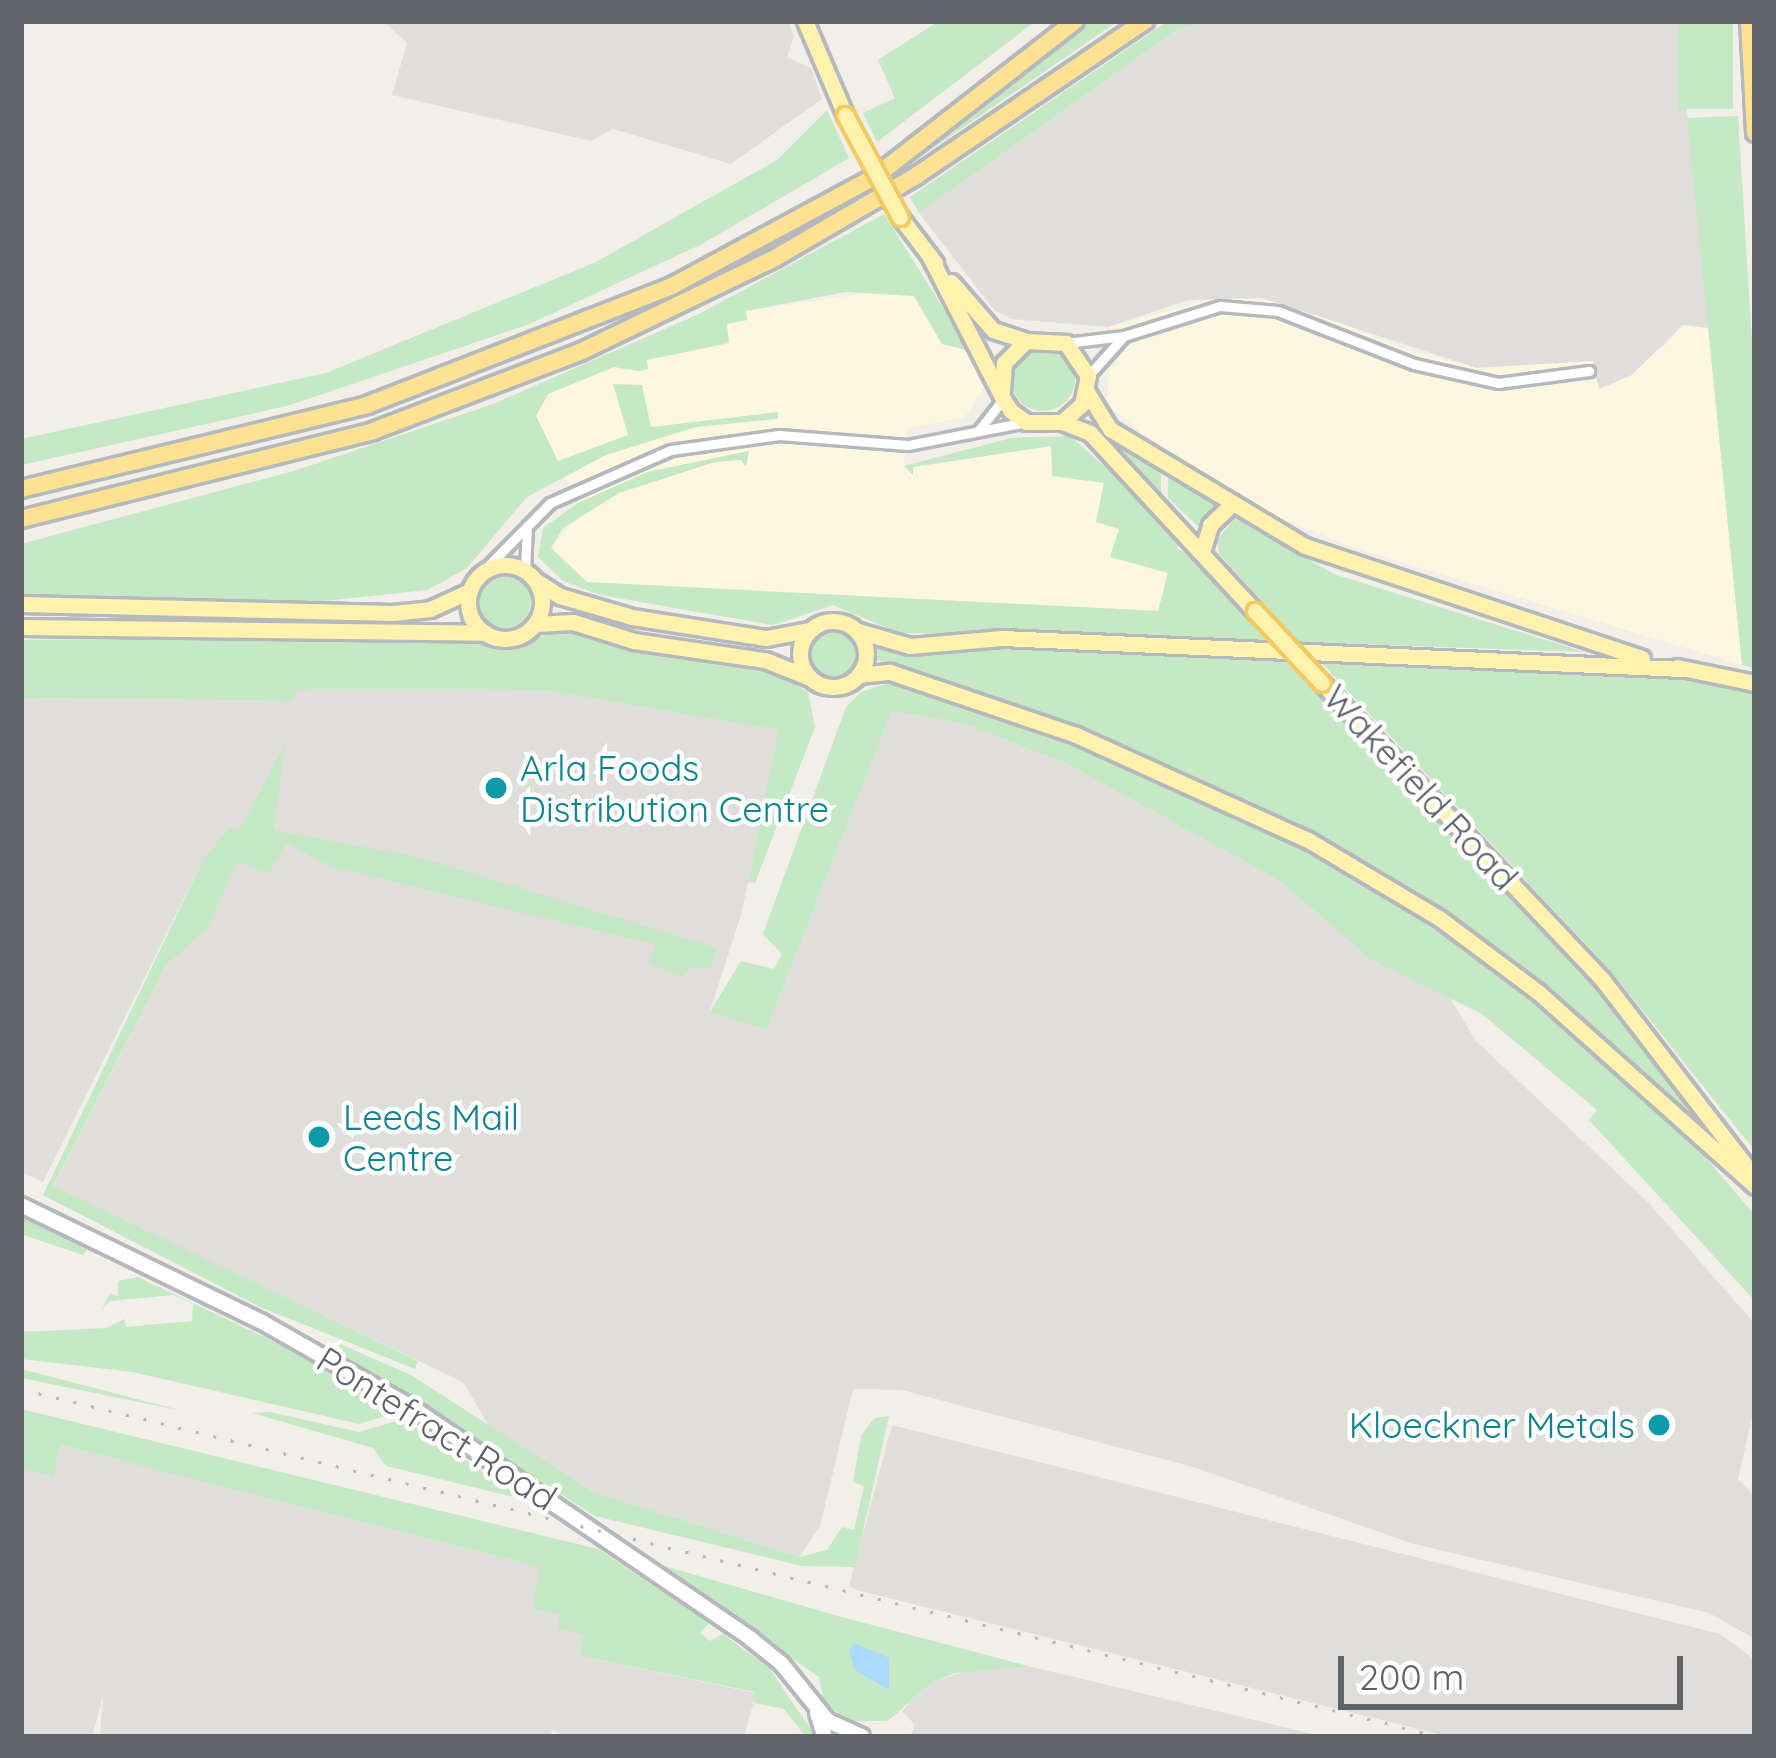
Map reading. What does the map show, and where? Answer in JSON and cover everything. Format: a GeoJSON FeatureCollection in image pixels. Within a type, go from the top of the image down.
{"type":"FeatureCollection","features":[{"type":"Feature","properties":{"kind":"highway"},"geometry":{"type":"LineString","coordinates":[[21,485],[120,466],[367,405],[672,286],[876,176],[1075,21]]}},
{"type":"Feature","properties":{"kind":"highway"},"geometry":{"type":"LineString","coordinates":[[21,523],[373,431],[580,352],[775,258],[916,176],[1145,21]]}},
{"type":"Feature","properties":{"kind":"highway"},"geometry":{"type":"LineString","coordinates":[[1749,21],[1755,133]]}},
{"type":"Feature","properties":{"kind":"main road"},"geometry":{"type":"LineString","coordinates":[[805,21],[844,116],[900,217],[993,330],[1026,340],[1066,343],[1110,429],[1305,547],[1682,669],[1755,682]]}},
{"type":"Feature","properties":{"kind":"main road"},"geometry":{"type":"LineString","coordinates":[[929,255],[1003,397],[1026,422],[1062,422],[1088,384]]}},
{"type":"Feature","properties":{"kind":"main road"},"geometry":{"type":"LineString","coordinates":[[1003,397],[1004,363],[1026,340]]}},
{"type":"Feature","properties":{"kind":"main road","name":"Wakefield Road"},"geometry":{"type":"LineString","coordinates":[[1062,422],[1090,433],[1602,979],[1755,1182]]}},
{"type":"Feature","properties":{"kind":"main road"},"geometry":{"type":"LineString","coordinates":[[1202,552],[1210,525],[1233,503]]}},
{"type":"Feature","properties":{"kind":"main road"},"geometry":{"type":"LineString","coordinates":[[485,633],[469,610],[470,591],[482,573],[501,565],[530,575],[580,604],[766,638],[809,631],[828,621],[910,646],[1002,638],[1682,669]]}},
{"type":"Feature","properties":{"kind":"main road"},"geometry":{"type":"LineString","coordinates":[[530,575],[541,594],[535,624]]}},
{"type":"Feature","properties":{"kind":"main road"},"geometry":{"type":"LineString","coordinates":[[21,604],[150,601],[393,613],[430,609],[470,591]]}},
{"type":"Feature","properties":{"kind":"main road"},"geometry":{"type":"LineString","coordinates":[[21,627],[485,633],[506,639],[535,624],[573,622],[634,641],[765,660],[832,687],[859,675],[890,672],[1076,736],[1308,840],[1439,918],[1538,992],[1647,1081],[1755,1182]]}},
{"type":"Feature","properties":{"kind":"main road"},"geometry":{"type":"LineString","coordinates":[[809,631],[800,659],[810,678]]}},
{"type":"Feature","properties":{"kind":"main road"},"geometry":{"type":"LineString","coordinates":[[858,631],[867,653],[859,675]]}},
{"type":"Feature","properties":{"kind":"main road","name":"Pontefract Road"},"geometry":{"type":"LineString","coordinates":[[21,1205],[262,1322],[413,1408],[751,1639],[781,1663],[815,1708],[825,1737]]}},
{"type":"Feature","properties":{"kind":"main road","name":"Pontefract Road"},"geometry":{"type":"LineString","coordinates":[[815,1708],[860,1736]]}},
{"type":"Feature","properties":{"kind":"main road"},"geometry":{"type":"LineString","coordinates":[[860,1736],[877,1737]]}},
{"type":"Feature","properties":{"kind":"street"},"geometry":{"type":"LineString","coordinates":[[1066,343],[1124,336],[1220,306],[1278,311],[1414,364],[1498,383],[1589,371]]}},
{"type":"Feature","properties":{"kind":"street"},"geometry":{"type":"LineString","coordinates":[[1088,384],[1124,336]]}},
{"type":"Feature","properties":{"kind":"street"},"geometry":{"type":"LineString","coordinates":[[980,430],[1003,397]]}},
{"type":"Feature","properties":{"kind":"street"},"geometry":{"type":"LineString","coordinates":[[482,573],[529,520],[624,465],[687,446],[779,435],[908,445],[1026,422]]}},
{"type":"Feature","properties":{"kind":"street"},"geometry":{"type":"LineString","coordinates":[[529,520],[530,575]]}},
{"type":"Feature","properties":{"kind":"shaded area"},"geometry":{"type":"Polygon","coordinates":[[[383,21],[788,21],[794,37],[787,57],[811,68],[822,99],[731,164],[613,129],[591,141],[392,95],[407,43],[383,21]]]}},
{"type":"Feature","properties":{"kind":"shaded area"},"geometry":{"type":"Polygon","coordinates":[[[1205,21],[1678,21],[1709,328],[1683,325],[1632,375],[1599,389],[1593,361],[1477,368],[1262,298],[1188,300],[1108,327],[1012,319],[995,311],[919,213],[1178,29],[1205,21]]]}},
{"type":"Feature","properties":{"kind":"shaded area"},"geometry":{"type":"Polygon","coordinates":[[[895,289],[914,296],[942,344],[970,351],[983,389],[965,417],[906,429],[904,466],[913,474],[913,467],[1052,446],[1104,483],[1096,521],[1119,528],[1168,572],[1158,611],[587,582],[551,547],[582,513],[536,416],[548,394],[614,367],[638,371],[646,360],[728,343],[726,323],[746,311],[895,289]]]}},
{"type":"Feature","properties":{"kind":"shaded area"},"geometry":{"type":"Polygon","coordinates":[[[1224,296],[1299,305],[1400,348],[1477,368],[1593,360],[1597,383],[1666,345],[1683,325],[1709,328],[1742,665],[1355,548],[1278,517],[1169,455],[1107,404],[1109,371],[1125,350],[1108,327],[1224,296]]]}},
{"type":"Feature","properties":{"kind":"shaded area"},"geometry":{"type":"Polygon","coordinates":[[[296,689],[544,690],[780,730],[741,915],[710,1011],[766,1030],[892,711],[965,724],[1067,764],[1280,881],[1371,960],[1450,998],[1476,1041],[1647,1201],[1755,1324],[1755,1404],[1738,1479],[1755,1497],[1755,1639],[1709,1613],[1414,1544],[1193,1467],[902,1390],[853,1389],[820,1526],[799,1557],[591,1491],[493,1433],[463,1382],[53,1187],[166,965],[203,860],[43,1182],[21,1172],[21,698],[293,701],[296,689]]]}},
{"type":"Feature","properties":{"kind":"shaded area"},"geometry":{"type":"Polygon","coordinates":[[[892,1425],[1720,1634],[1755,1660],[1755,1737],[1450,1737],[857,1590],[849,1586],[892,1425]]]}},
{"type":"Feature","properties":{"kind":"shaded area"},"geometry":{"type":"Polygon","coordinates":[[[60,1445],[540,1567],[560,1614],[584,1635],[580,1656],[756,1693],[744,1737],[568,1737],[552,1730],[550,1737],[100,1737],[103,1696],[92,1737],[21,1737],[21,1467],[54,1476],[60,1445]]]}},
{"type":"Feature","properties":{"kind":"shaded area"},"geometry":{"type":"Polygon","coordinates":[[[982,1666],[1028,1666],[1325,1737],[910,1737],[915,1725],[902,1711],[913,1699],[932,1682],[982,1666]]]}},
{"type":"Feature","properties":{"kind":"green space"},"geometry":{"type":"Polygon","coordinates":[[[939,21],[1036,21],[877,142],[863,113],[895,98],[878,60],[939,21]]]}},
{"type":"Feature","properties":{"kind":"green space"},"geometry":{"type":"Polygon","coordinates":[[[1081,21],[1118,21],[916,160],[913,154],[1081,21]]]}},
{"type":"Feature","properties":{"kind":"green space"},"geometry":{"type":"Polygon","coordinates":[[[1168,21],[1205,21],[1178,29],[919,213],[910,197],[1168,21]]]}},
{"type":"Feature","properties":{"kind":"green space"},"geometry":{"type":"Polygon","coordinates":[[[1678,21],[1733,21],[1733,109],[1678,109],[1678,21]]]}},
{"type":"Feature","properties":{"kind":"green space"},"geometry":{"type":"Polygon","coordinates":[[[827,110],[849,158],[702,244],[527,325],[287,406],[21,465],[21,439],[326,373],[596,262],[777,160],[827,110]]]}},
{"type":"Feature","properties":{"kind":"green space"},"geometry":{"type":"Polygon","coordinates":[[[1738,116],[1755,391],[1755,669],[1742,665],[1687,118],[1738,116]]]}},
{"type":"Feature","properties":{"kind":"green space"},"geometry":{"type":"Polygon","coordinates":[[[884,214],[970,351],[942,344],[914,296],[845,292],[746,311],[747,320],[727,324],[729,343],[647,360],[648,369],[614,367],[548,394],[536,416],[558,461],[628,435],[613,384],[642,385],[651,427],[778,412],[778,419],[696,427],[606,455],[527,497],[466,569],[427,590],[314,602],[21,596],[21,544],[297,470],[493,404],[699,314],[884,214]]]}},
{"type":"Feature","properties":{"kind":"green space"},"geometry":{"type":"Polygon","coordinates":[[[1043,347],[1066,356],[1075,379],[1066,402],[1043,411],[1020,402],[1011,379],[1020,356],[1043,347]]]}},
{"type":"Feature","properties":{"kind":"green space"},"geometry":{"type":"Polygon","coordinates":[[[1109,435],[1161,471],[1161,495],[1107,438],[1109,435]]]}},
{"type":"Feature","properties":{"kind":"green space"},"geometry":{"type":"Polygon","coordinates":[[[1070,436],[1149,506],[1181,539],[1177,549],[1195,555],[1270,640],[899,633],[833,605],[773,625],[600,595],[563,581],[538,557],[543,528],[578,503],[647,472],[749,451],[746,467],[741,460],[715,462],[619,493],[563,528],[551,548],[587,582],[1158,611],[1168,573],[1110,557],[1119,529],[1096,522],[1104,483],[1052,476],[1051,446],[913,467],[913,475],[904,466],[1011,438],[1070,436]]]}},
{"type":"Feature","properties":{"kind":"green space"},"geometry":{"type":"Polygon","coordinates":[[[1168,475],[1220,506],[1203,531],[1168,498],[1168,475]]]}},
{"type":"Feature","properties":{"kind":"green space"},"geometry":{"type":"Polygon","coordinates":[[[1235,518],[1334,574],[1584,652],[1299,642],[1219,554],[1217,540],[1235,518]]]}},
{"type":"Feature","properties":{"kind":"green space"},"geometry":{"type":"Polygon","coordinates":[[[504,574],[523,582],[531,601],[523,620],[504,628],[485,620],[477,601],[485,582],[504,574]]]}},
{"type":"Feature","properties":{"kind":"green space"},"geometry":{"type":"Polygon","coordinates":[[[561,629],[623,649],[768,668],[808,692],[815,727],[755,883],[748,882],[779,730],[544,690],[297,689],[293,701],[21,698],[21,640],[462,635],[510,649],[561,629]]]}},
{"type":"Feature","properties":{"kind":"green space"},"geometry":{"type":"Polygon","coordinates":[[[833,629],[850,636],[857,653],[850,670],[833,677],[816,670],[809,653],[816,636],[833,629]]]}},
{"type":"Feature","properties":{"kind":"green space"},"geometry":{"type":"Polygon","coordinates":[[[1007,644],[1283,654],[1538,922],[1694,1101],[1686,1110],[1497,947],[1325,837],[1112,739],[877,660],[877,649],[1007,644]]]}},
{"type":"Feature","properties":{"kind":"green space"},"geometry":{"type":"Polygon","coordinates":[[[1315,656],[1663,673],[1755,688],[1755,1151],[1610,970],[1315,656]]]}},
{"type":"Feature","properties":{"kind":"green space"},"geometry":{"type":"Polygon","coordinates":[[[897,680],[1111,755],[1272,828],[1465,945],[1659,1104],[1755,1215],[1755,1301],[1589,1120],[1597,1110],[1482,1014],[1371,960],[1280,881],[1067,764],[965,724],[892,711],[766,1030],[710,1012],[741,961],[774,969],[782,954],[763,934],[846,707],[861,692],[897,680]]]}},
{"type":"Feature","properties":{"kind":"green space"},"geometry":{"type":"Polygon","coordinates":[[[285,744],[274,830],[421,858],[717,948],[711,969],[693,966],[681,977],[648,963],[656,945],[332,867],[286,843],[269,874],[238,861],[207,928],[166,965],[53,1186],[418,1361],[415,1369],[260,1307],[43,1195],[203,860],[230,827],[239,831],[285,744]]]}},
{"type":"Feature","properties":{"kind":"green space"},"geometry":{"type":"Polygon","coordinates":[[[21,1215],[88,1249],[83,1255],[21,1234],[21,1215]]]}},
{"type":"Feature","properties":{"kind":"green space"},"geometry":{"type":"Polygon","coordinates":[[[138,1277],[283,1346],[395,1413],[359,1424],[133,1372],[21,1359],[21,1332],[106,1328],[125,1319],[126,1327],[192,1321],[193,1304],[173,1295],[109,1301],[102,1310],[110,1293],[118,1296],[118,1281],[138,1277]]]}},
{"type":"Feature","properties":{"kind":"green space"},"geometry":{"type":"Polygon","coordinates":[[[340,1344],[411,1375],[591,1491],[799,1557],[827,1550],[842,1527],[854,1530],[864,1486],[853,1482],[861,1436],[874,1418],[889,1416],[855,1567],[802,1566],[595,1516],[337,1351],[340,1344]]]}},
{"type":"Feature","properties":{"kind":"green space"},"geometry":{"type":"Polygon","coordinates":[[[21,1369],[183,1411],[21,1378],[21,1369]]]}},
{"type":"Feature","properties":{"kind":"green space"},"geometry":{"type":"Polygon","coordinates":[[[21,1409],[598,1549],[709,1623],[700,1633],[710,1641],[723,1634],[769,1668],[816,1737],[806,1737],[784,1709],[754,1703],[755,1692],[580,1656],[583,1635],[558,1629],[560,1614],[533,1609],[539,1567],[60,1445],[54,1477],[21,1467],[21,1409]]]}},
{"type":"Feature","properties":{"kind":"green space"},"geometry":{"type":"Polygon","coordinates":[[[270,1412],[359,1432],[403,1419],[526,1500],[386,1466],[373,1448],[252,1413],[270,1412]]]}},
{"type":"Feature","properties":{"kind":"green space"},"geometry":{"type":"Polygon","coordinates":[[[651,1562],[1028,1666],[955,1673],[932,1682],[888,1721],[849,1721],[824,1702],[819,1677],[651,1562]]]}},
{"type":"Feature","properties":{"kind":"water"},"geometry":{"type":"Polygon","coordinates":[[[854,1643],[889,1658],[889,1690],[855,1670],[849,1650],[854,1643]]]}},
{"type":"Feature","properties":{"kind":"railway"},"geometry":{"type":"LineString","coordinates":[[21,1389],[1442,1737]]}},
{"type":"Feature","properties":{"kind":"place","name":"Arla Foods Distribution Centre"},"geometry":{"type":"Point","coordinates":[496,788]}},
{"type":"Feature","properties":{"kind":"place","name":"Leeds Mail Centre"},"geometry":{"type":"Point","coordinates":[319,1137]}},
{"type":"Feature","properties":{"kind":"place","name":"Kloeckner Metals"},"geometry":{"type":"Point","coordinates":[1659,1425]}}]}
